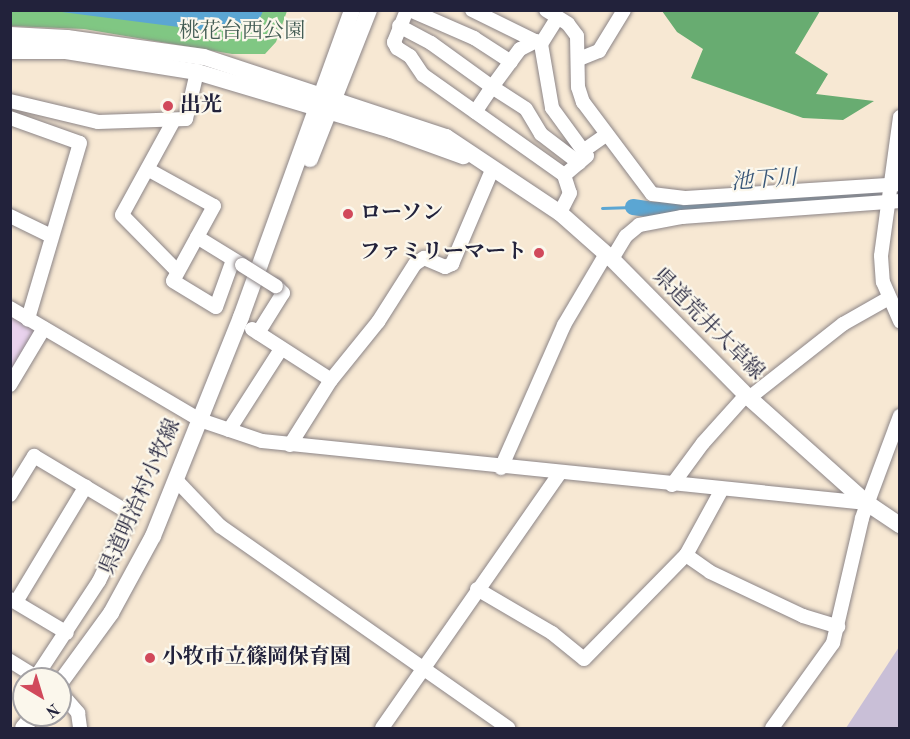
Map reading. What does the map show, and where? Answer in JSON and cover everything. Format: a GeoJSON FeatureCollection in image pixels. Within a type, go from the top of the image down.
{"type":"FeatureCollection","features":[{"type":"Feature","properties":{"kind":"main road","name":"県道明治村小牧線"},"geometry":{"type":"LineString","coordinates":[[71,667],[132,577],[176,480],[200,420],[250,326],[327,103],[352,10]]}},
{"type":"Feature","properties":{"kind":"main road","name":"県道明治村小牧線"},"geometry":{"type":"LineString","coordinates":[[327,103],[369,10]]}},
{"type":"Feature","properties":{"kind":"main road","name":"県道荒井大草線"},"geometry":{"type":"LineString","coordinates":[[10,35],[67,38],[204,57],[327,103]]}},
{"type":"Feature","properties":{"kind":"main road","name":"県道荒井大草線"},"geometry":{"type":"LineString","coordinates":[[10,51],[66,51],[198,72],[421,126],[488,165],[560,213],[609,256],[747,396],[867,504],[900,525]]}},
{"type":"Feature","properties":{"kind":"street"},"geometry":{"type":"LineString","coordinates":[[511,62],[474,39],[409,10],[399,26],[394,42],[397,48],[410,56],[423,75],[564,175],[570,194],[560,213]]}},
{"type":"Feature","properties":{"kind":"street"},"geometry":{"type":"LineString","coordinates":[[472,10],[538,42]]}},
{"type":"Feature","properties":{"kind":"street"},"geometry":{"type":"LineString","coordinates":[[579,59],[599,51],[624,10]]}},
{"type":"Feature","properties":{"kind":"street"},"geometry":{"type":"LineString","coordinates":[[581,157],[552,108],[538,42],[552,14],[577,36],[578,87],[584,102],[646,189],[659,196],[685,198],[895,184]]}},
{"type":"Feature","properties":{"kind":"street"},"geometry":{"type":"LineString","coordinates":[[399,26],[431,43],[526,109],[541,134],[581,157]]}},
{"type":"Feature","properties":{"kind":"street"},"geometry":{"type":"LineString","coordinates":[[474,112],[520,49],[538,42]]}},
{"type":"Feature","properties":{"kind":"street"},"geometry":{"type":"LineString","coordinates":[[12,108],[98,122],[186,119],[198,72]]}},
{"type":"Feature","properties":{"kind":"street"},"geometry":{"type":"LineString","coordinates":[[12,108],[80,143],[28,319]]}},
{"type":"Feature","properties":{"kind":"street"},"geometry":{"type":"LineString","coordinates":[[900,117],[895,202],[881,256],[887,299],[900,321]]}},
{"type":"Feature","properties":{"kind":"street"},"geometry":{"type":"LineString","coordinates":[[174,120],[122,215],[177,271]]}},
{"type":"Feature","properties":{"kind":"street"},"geometry":{"type":"LineString","coordinates":[[564,175],[607,134]]}},
{"type":"Feature","properties":{"kind":"street"},"geometry":{"type":"LineString","coordinates":[[290,445],[331,380],[378,322],[415,264],[424,258],[445,267],[452,264],[488,165]]}},
{"type":"Feature","properties":{"kind":"street"},"geometry":{"type":"LineString","coordinates":[[148,170],[214,206],[173,281],[216,307],[238,262]]}},
{"type":"Feature","properties":{"kind":"street"},"geometry":{"type":"LineString","coordinates":[[501,468],[564,325],[609,256],[639,225],[682,217],[895,202]]}},
{"type":"Feature","properties":{"kind":"street"},"geometry":{"type":"LineString","coordinates":[[10,216],[51,236]]}},
{"type":"Feature","properties":{"kind":"street"},"geometry":{"type":"LineString","coordinates":[[197,237],[276,286],[283,293],[250,326],[281,349],[331,380]]}},
{"type":"Feature","properties":{"kind":"street"},"geometry":{"type":"LineString","coordinates":[[672,485],[747,396],[843,324],[887,299]]}},
{"type":"Feature","properties":{"kind":"street"},"geometry":{"type":"LineString","coordinates":[[10,308],[200,420],[262,441],[721,491],[867,504]]}},
{"type":"Feature","properties":{"kind":"street"},"geometry":{"type":"LineString","coordinates":[[10,385],[44,328]]}},
{"type":"Feature","properties":{"kind":"street"},"geometry":{"type":"LineString","coordinates":[[229,430],[281,349]]}},
{"type":"Feature","properties":{"kind":"street"},"geometry":{"type":"LineString","coordinates":[[772,729],[833,643],[867,504],[900,416]]}},
{"type":"Feature","properties":{"kind":"street"},"geometry":{"type":"LineString","coordinates":[[10,495],[34,456],[131,514],[99,581],[67,633],[36,676],[10,662]]}},
{"type":"Feature","properties":{"kind":"street"},"geometry":{"type":"LineString","coordinates":[[382,729],[559,474]]}},
{"type":"Feature","properties":{"kind":"street"},"geometry":{"type":"LineString","coordinates":[[176,480],[220,526],[508,729]]}},
{"type":"Feature","properties":{"kind":"street"},"geometry":{"type":"LineString","coordinates":[[67,633],[13,601],[86,486]]}},
{"type":"Feature","properties":{"kind":"street"},"geometry":{"type":"LineString","coordinates":[[477,589],[552,633],[584,659],[686,555],[721,491]]}},
{"type":"Feature","properties":{"kind":"street"},"geometry":{"type":"LineString","coordinates":[[686,555],[720,577],[803,616],[838,627]]}},
{"type":"Feature","properties":{"kind":"street"},"geometry":{"type":"LineString","coordinates":[[72,706],[78,713],[80,729]]}},
{"type":"Feature","properties":{"kind":"shaded area"},"geometry":{"type":"Polygon","coordinates":[[[11,316],[35,330],[11,377],[11,316]]]}},
{"type":"Feature","properties":{"kind":"shaded area"},"geometry":{"type":"Polygon","coordinates":[[[899,647],[899,728],[846,728],[899,647]]]}},
{"type":"Feature","properties":{"kind":"green space","name":"桃花台西公園"},"geometry":{"type":"Polygon","coordinates":[[[11,11],[287,11],[276,42],[265,54],[232,54],[84,29],[11,26],[11,11]]]}},
{"type":"Feature","properties":{"kind":"green space"},"geometry":{"type":"Polygon","coordinates":[[[662,11],[820,11],[795,53],[828,74],[816,94],[874,101],[843,120],[803,118],[691,78],[703,49],[677,32],[662,11]]]}},
{"type":"Feature","properties":{"kind":"water"},"geometry":{"type":"Polygon","coordinates":[[[54,11],[263,11],[259,20],[210,31],[54,11]]]}},
{"type":"Feature","properties":{"kind":"waterway","name":"池下川"},"geometry":{"type":"LineString","coordinates":[[633,207],[655,210],[900,194]]}},
{"type":"Feature","properties":{"kind":"waterway"},"geometry":{"type":"LineString","coordinates":[[602,208],[633,207]]}},
{"type":"Feature","properties":{"kind":"place","name":"出光"},"geometry":{"type":"Point","coordinates":[168,106]}},
{"type":"Feature","properties":{"kind":"place","name":"ローソン"},"geometry":{"type":"Point","coordinates":[348,214]}},
{"type":"Feature","properties":{"kind":"place","name":"ファミリーマート"},"geometry":{"type":"Point","coordinates":[539,253]}},
{"type":"Feature","properties":{"kind":"place","name":"小牧市立篠岡保育園"},"geometry":{"type":"Point","coordinates":[150,658]}}]}
